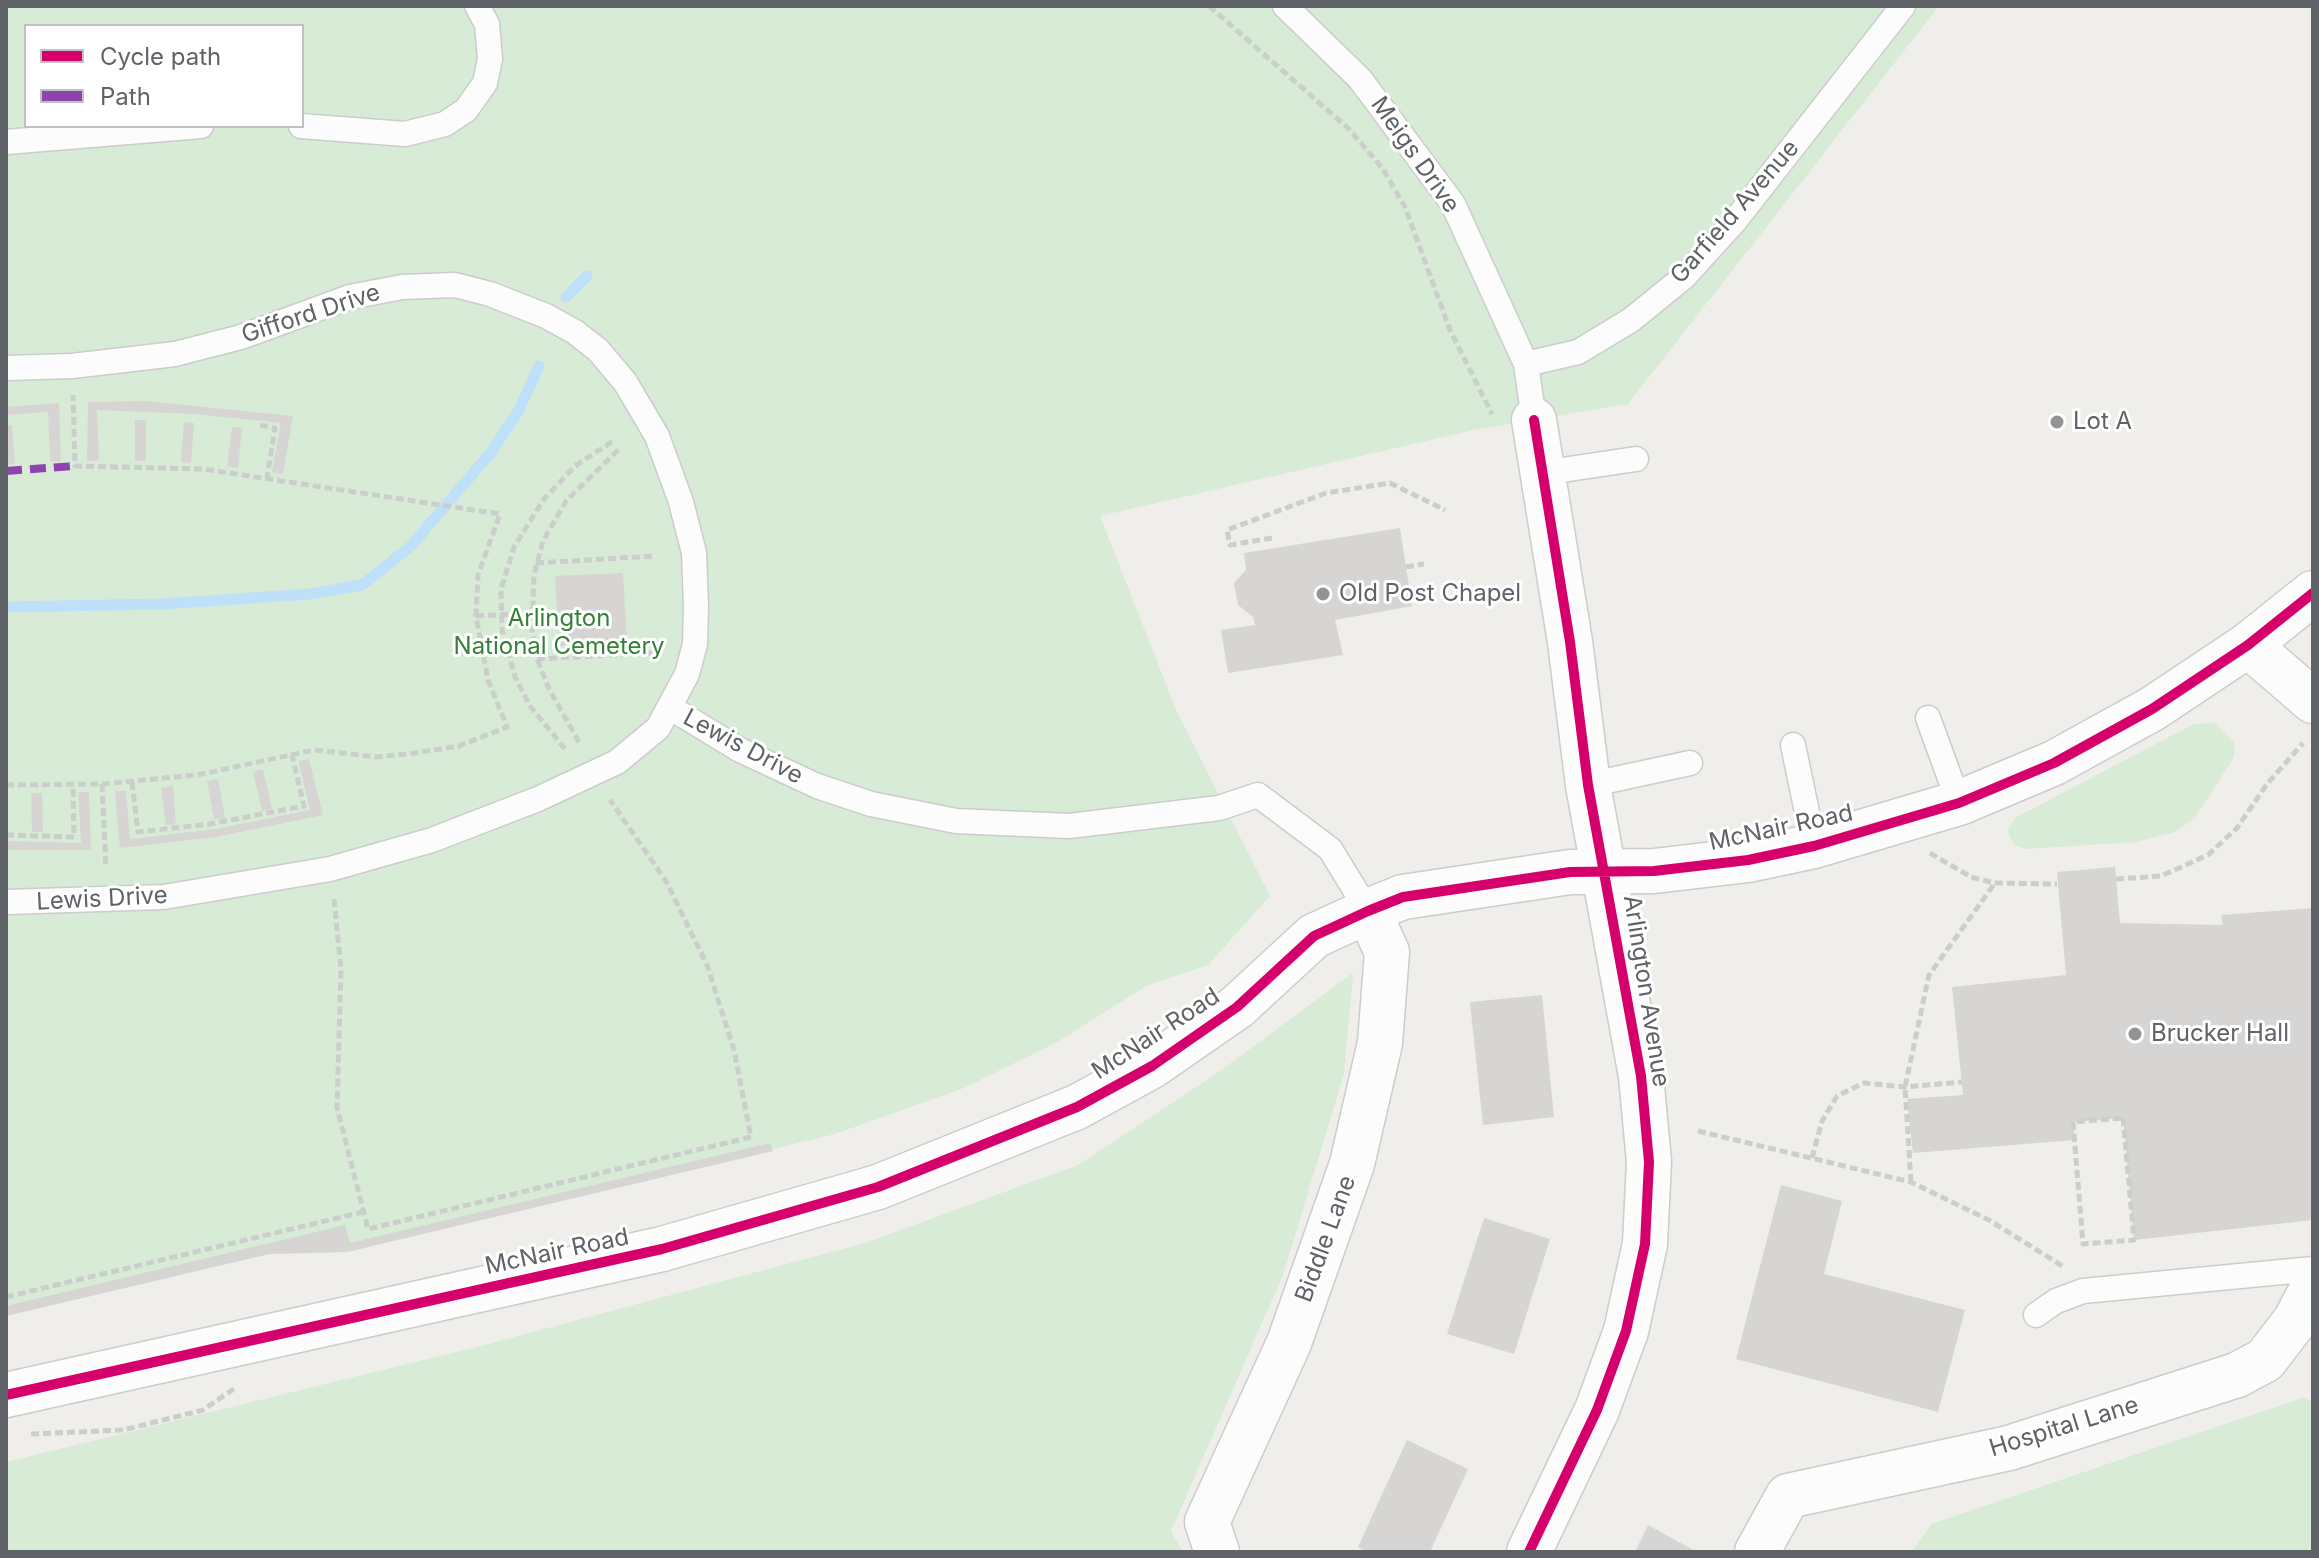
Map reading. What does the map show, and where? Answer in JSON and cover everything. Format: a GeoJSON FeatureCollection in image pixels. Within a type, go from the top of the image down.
{"type":"FeatureCollection","features":[{"type":"Feature","properties":{"kind":"street","name":"Arlington Avenue"},"geometry":{"type":"LineString","coordinates":[[1516,423],[1542,473],[1570,642],[1588,785],[1641,1076],[1649,1162],[1645,1244],[1626,1331],[1597,1410],[1529,1552]]}},
{"type":"Feature","properties":{"kind":"street","name":"McNair Road"},"geometry":{"type":"LineString","coordinates":[[6,1395],[662,1249],[878,1187],[1077,1107],[1152,1066],[1237,1007],[1314,936],[1368,911],[1403,897],[1570,872],[1654,871],[1748,860],[1814,846],[1959,803],[2054,763],[2152,709],[2248,645],[2313,593]]}},
{"type":"Feature","properties":{"kind":"street"},"geometry":{"type":"LineString","coordinates":[[2248,645],[2313,701]]}},
{"type":"Feature","properties":{"kind":"street","name":"Biddle Lane"},"geometry":{"type":"LineString","coordinates":[[1217,1552],[1207,1522],[1289,1343],[1352,1164],[1380,1043],[1387,952],[1368,911]]}},
{"type":"Feature","properties":{"kind":"street","name":"Hospital Lane"},"geometry":{"type":"LineString","coordinates":[[1757,1552],[1788,1496],[2009,1435],[2136,1396],[2237,1375],[2265,1360],[2295,1321],[2313,1287]]}},
{"type":"Feature","properties":{"kind":"lane"},"geometry":{"type":"LineString","coordinates":[[304,126],[405,134],[445,124],[466,110],[485,83],[490,59],[487,24],[477,6]]}},
{"type":"Feature","properties":{"kind":"lane","name":"Meigs Drive"},"geometry":{"type":"LineString","coordinates":[[1285,6],[1360,79],[1453,204],[1526,364],[1516,423]]}},
{"type":"Feature","properties":{"kind":"lane","name":"Garfield Avenue"},"geometry":{"type":"LineString","coordinates":[[1526,364],[1578,352],[1631,320],[1684,277],[1734,222],[1903,6]]}},
{"type":"Feature","properties":{"kind":"lane"},"geometry":{"type":"LineString","coordinates":[[6,142],[177,128]]}},
{"type":"Feature","properties":{"kind":"lane","name":"Gifford Drive"},"geometry":{"type":"LineString","coordinates":[[6,368],[72,366],[175,354],[241,337],[350,297],[402,287],[455,285],[508,300],[561,323],[590,343],[625,382],[651,423],[687,523],[694,553],[695,637],[687,674],[671,708]]}},
{"type":"Feature","properties":{"kind":"lane"},"geometry":{"type":"LineString","coordinates":[[1542,473],[1636,459]]}},
{"type":"Feature","properties":{"kind":"lane","name":"Lewis Drive"},"geometry":{"type":"LineString","coordinates":[[6,902],[109,901],[204,892],[370,859],[494,817],[617,762],[645,742],[671,708],[740,750],[817,786],[871,804],[956,821],[1069,826],[1219,808],[1258,795],[1330,849],[1368,911]]}},
{"type":"Feature","properties":{"kind":"lane"},"geometry":{"type":"LineString","coordinates":[[1928,718],[1959,803]]}},
{"type":"Feature","properties":{"kind":"lane"},"geometry":{"type":"LineString","coordinates":[[1793,745],[1814,846]]}},
{"type":"Feature","properties":{"kind":"lane"},"geometry":{"type":"LineString","coordinates":[[1588,785],[1690,763]]}},
{"type":"Feature","properties":{"kind":"lane"},"geometry":{"type":"LineString","coordinates":[[2036,1315],[2056,1301],[2083,1291],[2313,1269]]}},
{"type":"Feature","properties":{"kind":"path"},"geometry":{"type":"LineString","coordinates":[[1209,6],[1349,129],[1383,169],[1405,207],[1450,330],[1516,423]]}},
{"type":"Feature","properties":{"kind":"path"},"geometry":{"type":"LineString","coordinates":[[6,785],[102,784],[220,772],[314,750],[377,757],[433,751],[474,741],[507,727],[483,662],[476,616],[478,575],[500,514],[267,478],[152,466],[75,466],[74,413]]}},
{"type":"Feature","properties":{"kind":"path"},"geometry":{"type":"LineString","coordinates":[[260,425],[275,428],[267,478]]}},
{"type":"Feature","properties":{"kind":"path"},"geometry":{"type":"LineString","coordinates":[[565,749],[519,686],[505,645],[501,614],[505,572],[518,540],[537,508],[575,466],[613,441]]}},
{"type":"Feature","properties":{"kind":"path"},"geometry":{"type":"LineString","coordinates":[[579,742],[549,689],[537,659],[532,613],[536,563],[548,531],[566,501],[619,449]]}},
{"type":"Feature","properties":{"kind":"path"},"geometry":{"type":"LineString","coordinates":[[1272,538],[1230,545],[1227,530],[1326,493],[1390,483],[1445,510]]}},
{"type":"Feature","properties":{"kind":"path"},"geometry":{"type":"LineString","coordinates":[[536,563],[655,556]]}},
{"type":"Feature","properties":{"kind":"path"},"geometry":{"type":"LineString","coordinates":[[1406,567],[1424,564]]}},
{"type":"Feature","properties":{"kind":"path"},"geometry":{"type":"LineString","coordinates":[[476,616],[532,613]]}},
{"type":"Feature","properties":{"kind":"path"},"geometry":{"type":"LineString","coordinates":[[537,659],[654,653]]}},
{"type":"Feature","properties":{"kind":"path"},"geometry":{"type":"LineString","coordinates":[[2116,879],[2161,876],[2208,855],[2237,828],[2267,784],[2303,743]]}},
{"type":"Feature","properties":{"kind":"path"},"geometry":{"type":"LineString","coordinates":[[132,782],[138,832],[210,824],[304,806],[292,755]]}},
{"type":"Feature","properties":{"kind":"path"},"geometry":{"type":"LineString","coordinates":[[102,784],[106,873]]}},
{"type":"Feature","properties":{"kind":"path"},"geometry":{"type":"LineString","coordinates":[[6,835],[74,837],[73,785]]}},
{"type":"Feature","properties":{"kind":"path"},"geometry":{"type":"LineString","coordinates":[[333,896],[341,980],[337,1108],[368,1229],[751,1137],[734,1050],[707,965],[666,881],[607,796]]}},
{"type":"Feature","properties":{"kind":"path"},"geometry":{"type":"LineString","coordinates":[[1925,846],[1935,858],[1971,877],[1995,883],[2057,884]]}},
{"type":"Feature","properties":{"kind":"path"},"geometry":{"type":"LineString","coordinates":[[1911,1182],[1905,1087],[1929,975],[1995,883]]}},
{"type":"Feature","properties":{"kind":"path"},"geometry":{"type":"LineString","coordinates":[[1812,1158],[1822,1121],[1837,1096],[1864,1083],[1905,1087],[1962,1082]]}},
{"type":"Feature","properties":{"kind":"path"},"geometry":{"type":"LineString","coordinates":[[2123,1118],[2134,1240],[2129,1240],[2083,1244],[2073,1122],[2123,1118]]}},
{"type":"Feature","properties":{"kind":"path"},"geometry":{"type":"LineString","coordinates":[[1698,1131],[1911,1182],[1989,1220],[2060,1263],[2083,1291]]}},
{"type":"Feature","properties":{"kind":"path"},"geometry":{"type":"LineString","coordinates":[[6,1297],[363,1212]]}},
{"type":"Feature","properties":{"kind":"path"},"geometry":{"type":"LineString","coordinates":[[2129,1240],[2130,1249]]}},
{"type":"Feature","properties":{"kind":"green space","name":"Arlington National Cemetery"},"geometry":{"type":"Polygon","coordinates":[[[6,6],[1939,6],[1628,404],[1474,430],[1100,516],[1177,712],[1270,896],[1208,965],[1146,986],[1059,1041],[964,1088],[835,1134],[347,1252],[269,1254],[6,1316],[6,6]]]}},
{"type":"Feature","properties":{"kind":"green space"},"geometry":{"type":"Polygon","coordinates":[[[2214,722],[2235,743],[2234,757],[2195,818],[2175,832],[2136,842],[2025,849],[2015,845],[2010,837],[2008,829],[2015,818],[2192,725],[2214,722]]]}},
{"type":"Feature","properties":{"kind":"green space"},"geometry":{"type":"Polygon","coordinates":[[[1353,973],[1344,1074],[1283,1275],[1171,1531],[1183,1552],[6,1552],[6,1462],[477,1347],[865,1243],[1078,1165],[1213,1076],[1353,973]]]}},
{"type":"Feature","properties":{"kind":"green space"},"geometry":{"type":"Polygon","coordinates":[[[2305,1397],[2313,1403],[2313,1552],[1912,1552],[1931,1524],[2305,1397]]]}},
{"type":"Feature","properties":{"kind":"building"},"geometry":{"type":"Polygon","coordinates":[[[146,401],[293,416],[283,474],[272,472],[281,423],[195,414],[97,410],[99,460],[87,461],[88,402],[146,401]]]}},
{"type":"Feature","properties":{"kind":"building"},"geometry":{"type":"Polygon","coordinates":[[[59,403],[61,462],[50,461],[48,412],[6,415],[6,407],[59,403]]]}},
{"type":"Feature","properties":{"kind":"building"},"geometry":{"type":"Polygon","coordinates":[[[135,420],[146,420],[146,461],[135,461],[135,420]]]}},
{"type":"Feature","properties":{"kind":"building"},"geometry":{"type":"Polygon","coordinates":[[[184,422],[194,423],[191,463],[181,462],[184,422]]]}},
{"type":"Feature","properties":{"kind":"building"},"geometry":{"type":"Polygon","coordinates":[[[6,425],[12,425],[15,464],[6,465],[6,425]]]}},
{"type":"Feature","properties":{"kind":"building"},"geometry":{"type":"Polygon","coordinates":[[[232,427],[242,428],[238,468],[227,466],[232,427]]]}},
{"type":"Feature","properties":{"kind":"building","name":"Old Post Chapel"},"geometry":{"type":"Polygon","coordinates":[[[1400,528],[1412,606],[1335,620],[1343,655],[1228,673],[1221,630],[1255,625],[1253,617],[1238,605],[1234,583],[1246,570],[1244,553],[1400,528]]]}},
{"type":"Feature","properties":{"kind":"building"},"geometry":{"type":"Polygon","coordinates":[[[623,573],[627,643],[559,646],[555,576],[623,573]]]}},
{"type":"Feature","properties":{"kind":"building"},"geometry":{"type":"Polygon","coordinates":[[[309,759],[323,815],[216,837],[120,848],[115,791],[126,791],[130,839],[216,829],[310,810],[298,761],[309,759]]]}},
{"type":"Feature","properties":{"kind":"building"},"geometry":{"type":"Polygon","coordinates":[[[263,769],[272,809],[262,811],[253,772],[263,769]]]}},
{"type":"Feature","properties":{"kind":"building"},"geometry":{"type":"Polygon","coordinates":[[[218,779],[225,818],[214,819],[207,781],[218,779]]]}},
{"type":"Feature","properties":{"kind":"building"},"geometry":{"type":"Polygon","coordinates":[[[173,786],[176,824],[166,825],[161,788],[173,786]]]}},
{"type":"Feature","properties":{"kind":"building"},"geometry":{"type":"Polygon","coordinates":[[[78,792],[89,792],[91,850],[6,850],[6,841],[81,843],[78,792]]]}},
{"type":"Feature","properties":{"kind":"building"},"geometry":{"type":"Polygon","coordinates":[[[31,793],[42,793],[43,832],[32,832],[31,793]]]}},
{"type":"Feature","properties":{"kind":"building","name":"Brucker Hall"},"geometry":{"type":"Polygon","coordinates":[[[2115,867],[2120,923],[2223,925],[2221,915],[2313,908],[2313,1220],[2134,1240],[2123,1118],[2073,1122],[2075,1140],[1913,1153],[1907,1099],[1963,1095],[1952,987],[2066,975],[2057,872],[2115,867]]]}},
{"type":"Feature","properties":{"kind":"building"},"geometry":{"type":"Polygon","coordinates":[[[1542,995],[1554,1117],[1483,1125],[1470,1002],[1542,995]]]}},
{"type":"Feature","properties":{"kind":"building"},"geometry":{"type":"Polygon","coordinates":[[[770,1143],[773,1151],[347,1252],[269,1254],[6,1316],[6,1306],[345,1225],[350,1243],[770,1143]]]}},
{"type":"Feature","properties":{"kind":"building"},"geometry":{"type":"Polygon","coordinates":[[[1781,1185],[1842,1201],[1824,1274],[1965,1310],[1938,1412],[1736,1359],[1781,1185]]]}},
{"type":"Feature","properties":{"kind":"building"},"geometry":{"type":"Polygon","coordinates":[[[1484,1218],[1550,1239],[1514,1354],[1447,1334],[1484,1218]]]}},
{"type":"Feature","properties":{"kind":"building"},"geometry":{"type":"Polygon","coordinates":[[[1407,1440],[1468,1469],[1430,1552],[1368,1552],[1358,1547],[1407,1440]]]}},
{"type":"Feature","properties":{"kind":"building"},"geometry":{"type":"Polygon","coordinates":[[[1648,1525],[1697,1552],[1635,1552],[1648,1525]]]}},
{"type":"Feature","properties":{"kind":"waterway"},"geometry":{"type":"LineString","coordinates":[[566,297],[587,276]]}},
{"type":"Feature","properties":{"kind":"waterway"},"geometry":{"type":"LineString","coordinates":[[6,607],[162,604],[310,594],[362,585],[411,546],[492,451],[519,410],[539,366]]}},
{"type":"Feature","properties":{"kind":"marked path"},"geometry":{"type":"LineString","coordinates":[[6,471],[75,466]]}},
{"type":"Feature","properties":{"kind":"cycle path"},"geometry":{"type":"LineString","coordinates":[[1529,1552],[1597,1410],[1626,1331],[1645,1244],[1649,1162],[1641,1076],[1588,785],[1570,642],[1534,420]]}},
{"type":"Feature","properties":{"kind":"cycle path"},"geometry":{"type":"LineString","coordinates":[[6,1395],[662,1249],[878,1187],[1077,1107],[1152,1066],[1237,1007],[1314,936],[1368,911],[1403,897],[1570,872],[1654,871],[1748,860],[1814,846],[1959,803],[2054,763],[2152,709],[2248,645],[2313,593]]}},
{"type":"Feature","properties":{"kind":"place","name":"Lot A"},"geometry":{"type":"Point","coordinates":[2057,422]}},
{"type":"Feature","properties":{"kind":"place","name":"Old Post Chapel"},"geometry":{"type":"Point","coordinates":[1323,594]}},
{"type":"Feature","properties":{"kind":"place","name":"Brucker Hall"},"geometry":{"type":"Point","coordinates":[2135,1034]}}]}
